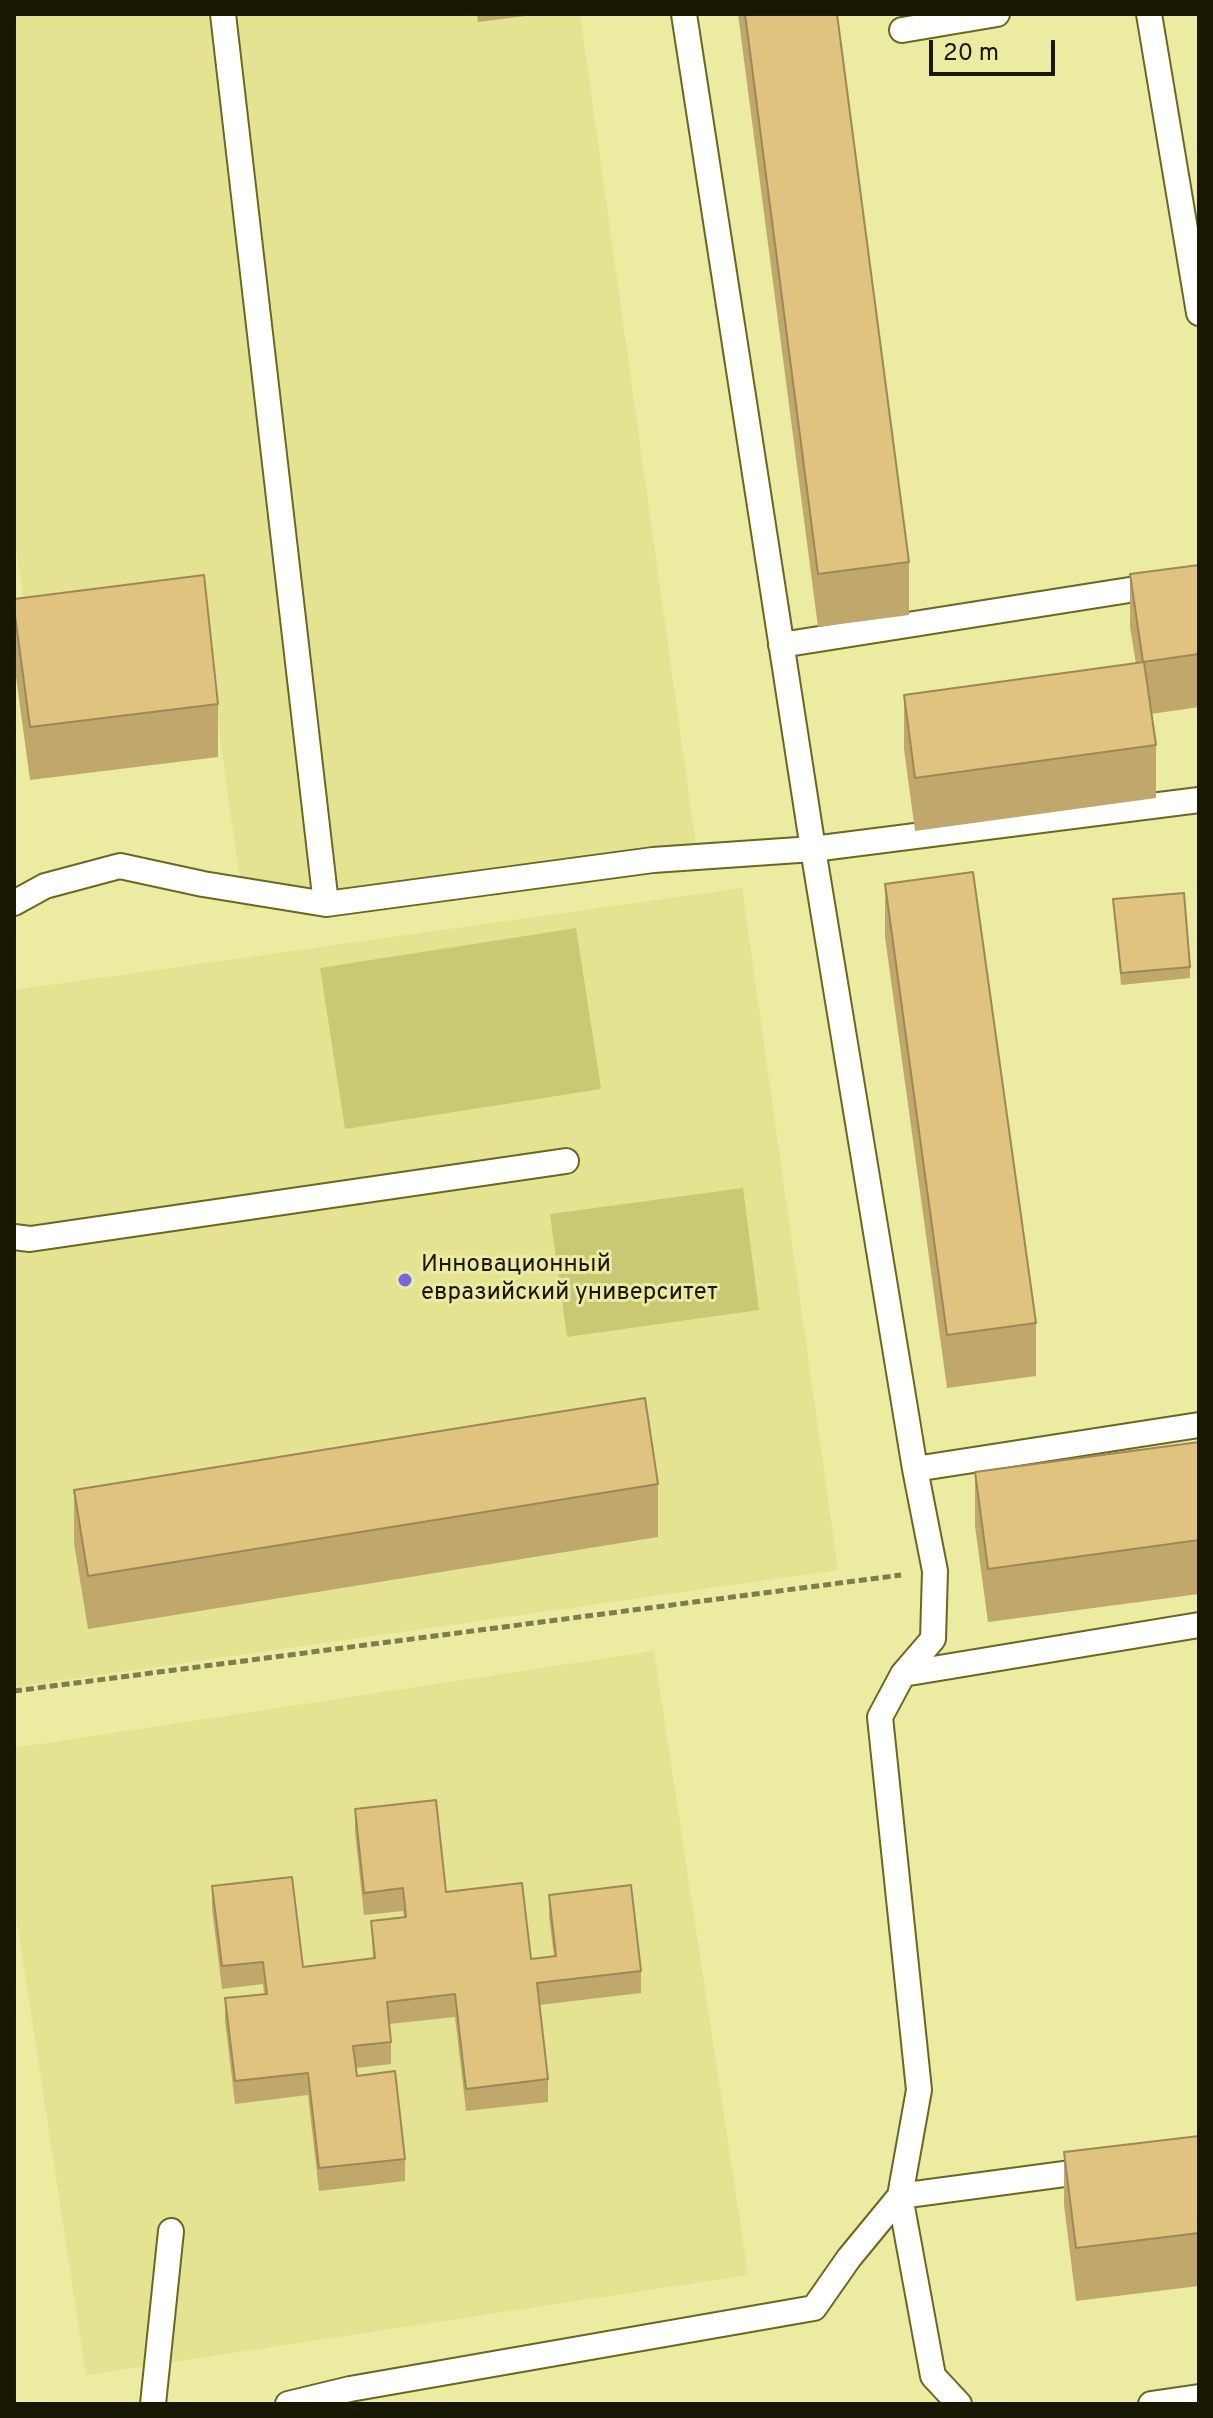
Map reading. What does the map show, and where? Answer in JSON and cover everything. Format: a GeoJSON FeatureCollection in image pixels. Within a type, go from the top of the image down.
{"type":"FeatureCollection","features":[{"type":"Feature","properties":{"kind":"lane"},"geometry":{"type":"LineString","coordinates":[[223,14],[326,904]]}},
{"type":"Feature","properties":{"kind":"lane"},"geometry":{"type":"LineString","coordinates":[[684,14],[813,849],[915,1469],[935,1571],[933,1639],[903,1674],[880,1717],[919,2090],[900,2196],[933,2376],[959,2404]]}},
{"type":"Feature","properties":{"kind":"lane"},"geometry":{"type":"LineString","coordinates":[[902,30],[997,14]]}},
{"type":"Feature","properties":{"kind":"lane"},"geometry":{"type":"LineString","coordinates":[[1149,14],[1199,313]]}},
{"type":"Feature","properties":{"kind":"lane"},"geometry":{"type":"LineString","coordinates":[[781,645],[1199,579]]}},
{"type":"Feature","properties":{"kind":"lane"},"geometry":{"type":"LineString","coordinates":[[14,903],[45,886],[120,866],[203,884],[326,904],[653,860],[813,849],[1199,800]]}},
{"type":"Feature","properties":{"kind":"lane"},"geometry":{"type":"LineString","coordinates":[[14,1237],[30,1239],[566,1161]]}},
{"type":"Feature","properties":{"kind":"lane"},"geometry":{"type":"LineString","coordinates":[[915,1469],[1199,1425]]}},
{"type":"Feature","properties":{"kind":"lane"},"geometry":{"type":"LineString","coordinates":[[903,1674],[1199,1625]]}},
{"type":"Feature","properties":{"kind":"lane"},"geometry":{"type":"LineString","coordinates":[[288,2404],[351,2396],[814,2308],[849,2258],[900,2196],[1120,2166]]}},
{"type":"Feature","properties":{"kind":"lane"},"geometry":{"type":"LineString","coordinates":[[153,2404],[171,2231]]}},
{"type":"Feature","properties":{"kind":"lane"},"geometry":{"type":"LineString","coordinates":[[1151,2404],[1199,2397]]}},
{"type":"Feature","properties":{"kind":"path"},"geometry":{"type":"LineString","coordinates":[[14,1691],[935,1571]]}},
{"type":"Feature","properties":{"kind":"shaded area"},"geometry":{"type":"Polygon","coordinates":[[[14,14],[580,14],[696,846],[244,910],[200,593],[26,617],[14,533],[14,14]]]}},
{"type":"Feature","properties":{"kind":"shaded area","name":"Инновационный евразийский университет"},"geometry":{"type":"Polygon","coordinates":[[[742,888],[838,1570],[14,1687],[14,990],[742,888]]]}},
{"type":"Feature","properties":{"kind":"shaded area"},"geometry":{"type":"Polygon","coordinates":[[[576,928],[601,1089],[345,1129],[320,968],[576,928]]]}},
{"type":"Feature","properties":{"kind":"shaded area"},"geometry":{"type":"Polygon","coordinates":[[[743,1188],[759,1310],[567,1337],[550,1214],[743,1188]]]}},
{"type":"Feature","properties":{"kind":"shaded area"},"geometry":{"type":"Polygon","coordinates":[[[654,1651],[748,2275],[86,2375],[14,1901],[14,1748],[654,1651]]]}},
{"type":"Feature","properties":{"kind":"building"},"geometry":{"type":"Polygon","coordinates":[[[745,14],[837,14],[909,562],[818,574],[745,14]]]}},
{"type":"Feature","properties":{"kind":"building"},"geometry":{"type":"Polygon","coordinates":[[[1199,565],[1199,654],[1143,662],[1130,574],[1199,565]]]}},
{"type":"Feature","properties":{"kind":"building"},"geometry":{"type":"Polygon","coordinates":[[[204,575],[218,704],[30,727],[14,599],[204,575]]]}},
{"type":"Feature","properties":{"kind":"building"},"geometry":{"type":"Polygon","coordinates":[[[1144,662],[1156,745],[915,778],[904,695],[1144,662]]]}},
{"type":"Feature","properties":{"kind":"building"},"geometry":{"type":"Polygon","coordinates":[[[973,872],[1036,1323],[947,1335],[885,884],[973,872]]]}},
{"type":"Feature","properties":{"kind":"building"},"geometry":{"type":"Polygon","coordinates":[[[1184,893],[1190,967],[1121,973],[1113,899],[1184,893]]]}},
{"type":"Feature","properties":{"kind":"building"},"geometry":{"type":"Polygon","coordinates":[[[645,1398],[658,1484],[88,1576],[74,1490],[645,1398]]]}},
{"type":"Feature","properties":{"kind":"building"},"geometry":{"type":"Polygon","coordinates":[[[1199,1442],[1199,1540],[988,1569],[975,1472],[1199,1442]]]}},
{"type":"Feature","properties":{"kind":"building"},"geometry":{"type":"Polygon","coordinates":[[[436,1800],[446,1892],[522,1883],[531,1959],[556,1956],[549,1895],[631,1885],[641,1971],[537,1983],[548,2079],[466,2089],[455,1994],[387,2002],[391,2042],[353,2046],[357,2076],[395,2071],[405,2159],[319,2168],[308,2073],[235,2081],[225,1998],[267,1994],[263,1962],[222,1966],[212,1886],[292,1877],[303,1967],[375,1958],[371,1921],[406,1917],[403,1888],[364,1893],[355,1809],[436,1800]]]}},
{"type":"Feature","properties":{"kind":"building"},"geometry":{"type":"Polygon","coordinates":[[[1199,2136],[1199,2233],[1076,2248],[1064,2152],[1199,2136]]]}},
{"type":"Feature","properties":{"kind":"place","name":"Инновационный евразийский университет"},"geometry":{"type":"Point","coordinates":[405,1280]}}]}
